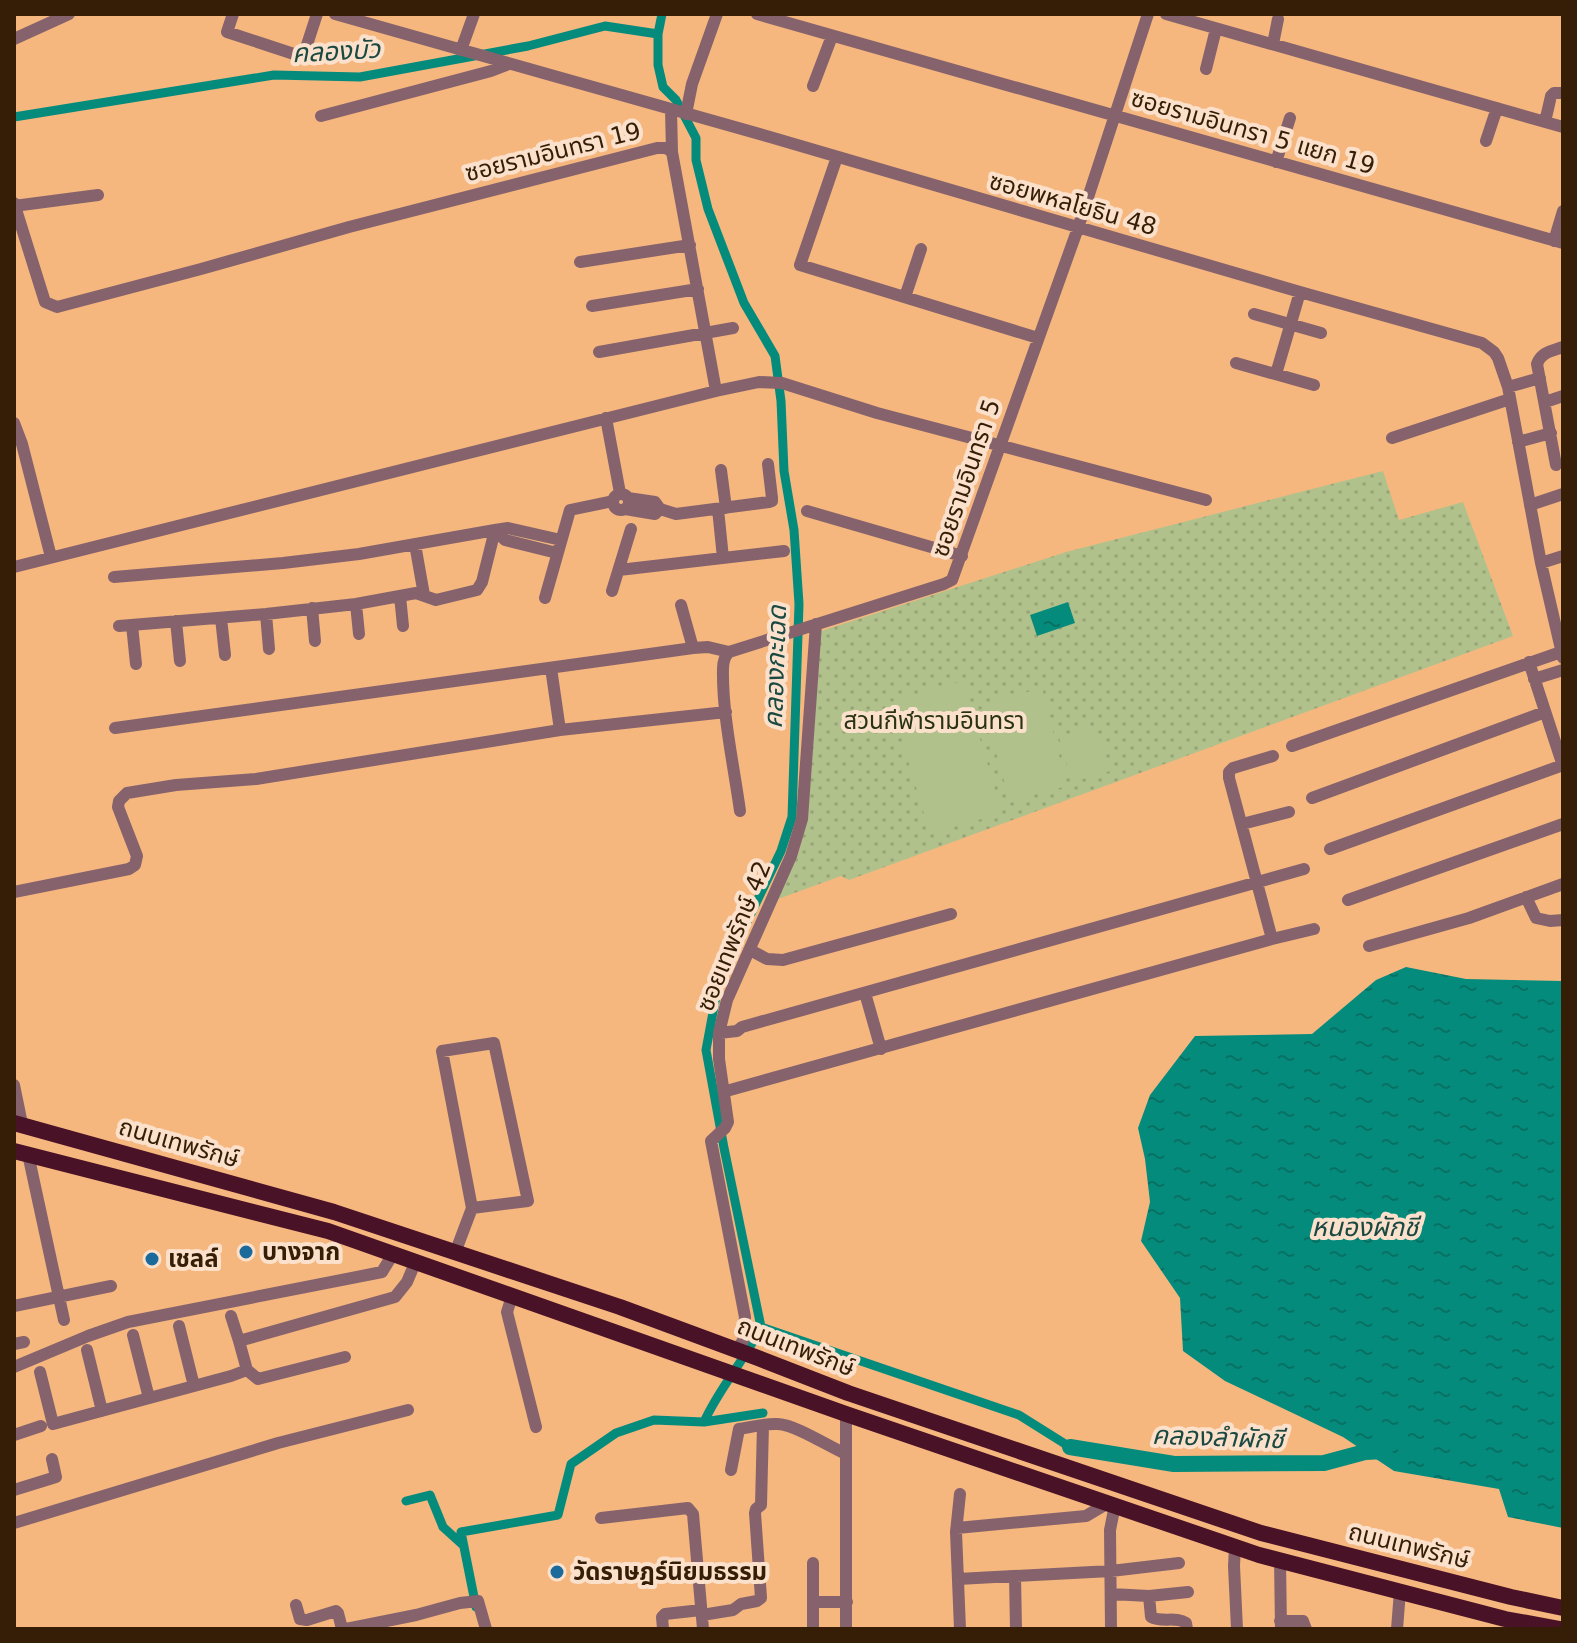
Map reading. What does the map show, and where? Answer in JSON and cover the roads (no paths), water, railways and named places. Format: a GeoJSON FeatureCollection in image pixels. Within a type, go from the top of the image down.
{"type":"FeatureCollection","features":[{"type":"Feature","properties":{"kind":"main road","name":"ถนนเทพรักษ์"},"geometry":{"type":"LineString","coordinates":[[18,1123],[334,1212],[620,1307],[848,1393],[1261,1533],[1563,1608]]}},
{"type":"Feature","properties":{"kind":"main road","name":"ถนนเทพรักษ์"},"geometry":{"type":"LineString","coordinates":[[21,1152],[328,1231],[1235,1547],[1496,1616],[1560,1629]]}},
{"type":"Feature","properties":{"kind":"main road"},"geometry":{"type":"LineString","coordinates":[[1496,1616],[1505,1610],[1503,1599],[1498,1594]]}},
{"type":"Feature","properties":{"kind":"main road"},"geometry":{"type":"LineString","coordinates":[[1524,1622],[1522,1609],[1527,1604],[1536,1603]]}},
{"type":"Feature","properties":{"kind":"street"},"geometry":{"type":"LineString","coordinates":[[14,39],[69,14]]}},
{"type":"Feature","properties":{"kind":"street"},"geometry":{"type":"LineString","coordinates":[[233,14],[227,32],[303,57],[317,14]]}},
{"type":"Feature","properties":{"kind":"street","name":"ซอยพหลโยธิน 48"},"geometry":{"type":"LineString","coordinates":[[335,14],[379,20],[465,51],[1300,292],[1477,340],[1494,352],[1509,393],[1562,655]]}},
{"type":"Feature","properties":{"kind":"street"},"geometry":{"type":"LineString","coordinates":[[465,51],[474,14]]}},
{"type":"Feature","properties":{"kind":"street"},"geometry":{"type":"LineString","coordinates":[[686,114],[692,84],[717,14]]}},
{"type":"Feature","properties":{"kind":"street","name":"ซอยรามอินทรา 5 แยก 19"},"geometry":{"type":"LineString","coordinates":[[757,14],[1558,242]]}},
{"type":"Feature","properties":{"kind":"street","name":"ซอยรามอินทรา 5"},"geometry":{"type":"LineString","coordinates":[[729,652],[952,580],[1078,228],[1148,14]]}},
{"type":"Feature","properties":{"kind":"street"},"geometry":{"type":"LineString","coordinates":[[1166,14],[1563,127]]}},
{"type":"Feature","properties":{"kind":"street"},"geometry":{"type":"LineString","coordinates":[[1273,44],[1278,19]]}},
{"type":"Feature","properties":{"kind":"street"},"geometry":{"type":"LineString","coordinates":[[1206,69],[1216,29]]}},
{"type":"Feature","properties":{"kind":"street"},"geometry":{"type":"LineString","coordinates":[[813,86],[832,36]]}},
{"type":"Feature","properties":{"kind":"street"},"geometry":{"type":"LineString","coordinates":[[321,116],[491,71],[504,62]]}},
{"type":"Feature","properties":{"kind":"street"},"geometry":{"type":"LineString","coordinates":[[1545,122],[1551,96],[1563,93]]}},
{"type":"Feature","properties":{"kind":"street"},"geometry":{"type":"LineString","coordinates":[[1486,141],[1497,108]]}},
{"type":"Feature","properties":{"kind":"street"},"geometry":{"type":"LineString","coordinates":[[671,110],[672,152]]}},
{"type":"Feature","properties":{"kind":"street"},"geometry":{"type":"LineString","coordinates":[[1276,162],[1290,118]]}},
{"type":"Feature","properties":{"kind":"street","name":"ซอยรามอินทรา 19"},"geometry":{"type":"LineString","coordinates":[[14,205],[45,302],[57,307],[349,227],[666,148],[672,152],[716,391]]}},
{"type":"Feature","properties":{"kind":"street"},"geometry":{"type":"LineString","coordinates":[[837,157],[800,265],[1038,338]]}},
{"type":"Feature","properties":{"kind":"street"},"geometry":{"type":"LineString","coordinates":[[14,205],[98,195]]}},
{"type":"Feature","properties":{"kind":"street"},"geometry":{"type":"LineString","coordinates":[[1558,242],[1563,211]]}},
{"type":"Feature","properties":{"kind":"street"},"geometry":{"type":"LineString","coordinates":[[580,262],[690,245]]}},
{"type":"Feature","properties":{"kind":"street"},"geometry":{"type":"LineString","coordinates":[[905,297],[921,249]]}},
{"type":"Feature","properties":{"kind":"street"},"geometry":{"type":"LineString","coordinates":[[592,306],[698,289]]}},
{"type":"Feature","properties":{"kind":"street"},"geometry":{"type":"LineString","coordinates":[[1276,374],[1300,292]]}},
{"type":"Feature","properties":{"kind":"street"},"geometry":{"type":"LineString","coordinates":[[1254,314],[1321,333]]}},
{"type":"Feature","properties":{"kind":"street"},"geometry":{"type":"LineString","coordinates":[[599,352],[733,328]]}},
{"type":"Feature","properties":{"kind":"street"},"geometry":{"type":"LineString","coordinates":[[1556,465],[1558,446],[1551,433],[1537,364],[1546,353],[1563,347]]}},
{"type":"Feature","properties":{"kind":"street"},"geometry":{"type":"LineString","coordinates":[[1236,363],[1314,385]]}},
{"type":"Feature","properties":{"kind":"street"},"geometry":{"type":"LineString","coordinates":[[1392,438],[1540,378]]}},
{"type":"Feature","properties":{"kind":"street"},"geometry":{"type":"LineString","coordinates":[[14,567],[716,391],[776,382],[877,413],[1206,500]]}},
{"type":"Feature","properties":{"kind":"street"},"geometry":{"type":"LineString","coordinates":[[1545,402],[1563,396]]}},
{"type":"Feature","properties":{"kind":"street"},"geometry":{"type":"LineString","coordinates":[[606,418],[622,500]]}},
{"type":"Feature","properties":{"kind":"street"},"geometry":{"type":"LineString","coordinates":[[14,423],[51,557]]}},
{"type":"Feature","properties":{"kind":"street"},"geometry":{"type":"LineString","coordinates":[[1518,442],[1551,433]]}},
{"type":"Feature","properties":{"kind":"street"},"geometry":{"type":"LineString","coordinates":[[545,598],[570,510],[622,500],[655,514],[660,509],[676,514],[772,501],[768,464]]}},
{"type":"Feature","properties":{"kind":"street"},"geometry":{"type":"LineString","coordinates":[[721,470],[723,558]]}},
{"type":"Feature","properties":{"kind":"street"},"geometry":{"type":"LineString","coordinates":[[1530,505],[1563,494]]}},
{"type":"Feature","properties":{"kind":"street"},"geometry":{"type":"LineString","coordinates":[[807,511],[962,556]]}},
{"type":"Feature","properties":{"kind":"street"},"geometry":{"type":"LineString","coordinates":[[612,591],[631,529]]}},
{"type":"Feature","properties":{"kind":"street"},"geometry":{"type":"LineString","coordinates":[[495,530],[505,540],[559,546]]}},
{"type":"Feature","properties":{"kind":"street"},"geometry":{"type":"LineString","coordinates":[[114,577],[359,554],[495,530]]}},
{"type":"Feature","properties":{"kind":"street"},"geometry":{"type":"LineString","coordinates":[[136,664],[125,626],[356,604],[416,593],[436,600],[477,590],[482,582],[495,530]]}},
{"type":"Feature","properties":{"kind":"street"},"geometry":{"type":"LineString","coordinates":[[415,544],[424,595]]}},
{"type":"Feature","properties":{"kind":"street"},"geometry":{"type":"LineString","coordinates":[[619,570],[784,551]]}},
{"type":"Feature","properties":{"kind":"street"},"geometry":{"type":"LineString","coordinates":[[1541,563],[1563,556]]}},
{"type":"Feature","properties":{"kind":"street"},"geometry":{"type":"LineString","coordinates":[[400,596],[403,626]]}},
{"type":"Feature","properties":{"kind":"street"},"geometry":{"type":"LineString","coordinates":[[356,604],[359,634]]}},
{"type":"Feature","properties":{"kind":"street"},"geometry":{"type":"LineString","coordinates":[[681,605],[693,648]]}},
{"type":"Feature","properties":{"kind":"street"},"geometry":{"type":"LineString","coordinates":[[312,608],[315,641]]}},
{"type":"Feature","properties":{"kind":"street"},"geometry":{"type":"LineString","coordinates":[[266,614],[269,649]]}},
{"type":"Feature","properties":{"kind":"street"},"geometry":{"type":"LineString","coordinates":[[221,618],[225,655]]}},
{"type":"Feature","properties":{"kind":"street"},"geometry":{"type":"LineString","coordinates":[[176,621],[180,661]]}},
{"type":"Feature","properties":{"kind":"street","name":"ซอยเทพรักษ์ 42"},"geometry":{"type":"LineString","coordinates":[[739,1351],[745,1317],[711,1150],[711,1141],[725,1128],[728,1118],[719,1059],[720,1027],[727,1000],[791,856],[802,819],[816,624]]}},
{"type":"Feature","properties":{"kind":"street"},"geometry":{"type":"LineString","coordinates":[[115,728],[708,647],[729,652],[723,666],[726,712],[740,811]]}},
{"type":"Feature","properties":{"kind":"street"},"geometry":{"type":"LineString","coordinates":[[1292,746],[1529,662],[1562,655]]}},
{"type":"Feature","properties":{"kind":"street"},"geometry":{"type":"LineString","coordinates":[[1330,849],[1563,765],[1529,662]]}},
{"type":"Feature","properties":{"kind":"street"},"geometry":{"type":"LineString","coordinates":[[551,668],[560,730]]}},
{"type":"Feature","properties":{"kind":"street"},"geometry":{"type":"LineString","coordinates":[[1534,679],[1563,670]]}},
{"type":"Feature","properties":{"kind":"street"},"geometry":{"type":"LineString","coordinates":[[14,892],[129,869],[135,865],[137,856],[118,807],[119,801],[127,793],[176,785],[256,779],[560,730],[726,712]]}},
{"type":"Feature","properties":{"kind":"street"},"geometry":{"type":"LineString","coordinates":[[1312,798],[1545,712]]}},
{"type":"Feature","properties":{"kind":"street"},"geometry":{"type":"LineString","coordinates":[[1272,939],[1229,772],[1273,756]]}},
{"type":"Feature","properties":{"kind":"street"},"geometry":{"type":"LineString","coordinates":[[1242,824],[1289,812]]}},
{"type":"Feature","properties":{"kind":"street"},"geometry":{"type":"LineString","coordinates":[[1348,900],[1563,824]]}},
{"type":"Feature","properties":{"kind":"street"},"geometry":{"type":"LineString","coordinates":[[720,1027],[731,1033],[742,1027],[1304,869]]}},
{"type":"Feature","properties":{"kind":"street"},"geometry":{"type":"LineString","coordinates":[[1369,946],[1442,926],[1563,884]]}},
{"type":"Feature","properties":{"kind":"street"},"geometry":{"type":"LineString","coordinates":[[1526,897],[1536,918],[1541,921],[1563,920]]}},
{"type":"Feature","properties":{"kind":"street"},"geometry":{"type":"LineString","coordinates":[[750,950],[767,959],[783,960],[951,914]]}},
{"type":"Feature","properties":{"kind":"street"},"geometry":{"type":"LineString","coordinates":[[730,1090],[1314,929]]}},
{"type":"Feature","properties":{"kind":"street"},"geometry":{"type":"LineString","coordinates":[[865,993],[881,1049]]}},
{"type":"Feature","properties":{"kind":"street"},"geometry":{"type":"LineString","coordinates":[[455,1253],[472,1208],[442,1051],[494,1043],[528,1201],[472,1208]]}},
{"type":"Feature","properties":{"kind":"street"},"geometry":{"type":"LineString","coordinates":[[14,1085],[18,1123]]}},
{"type":"Feature","properties":{"kind":"street"},"geometry":{"type":"LineString","coordinates":[[21,1152],[64,1320]]}},
{"type":"Feature","properties":{"kind":"street"},"geometry":{"type":"LineString","coordinates":[[14,1367],[128,1322],[382,1272],[393,1254]]}},
{"type":"Feature","properties":{"kind":"street"},"geometry":{"type":"LineString","coordinates":[[239,1341],[395,1297],[407,1282],[415,1263]]}},
{"type":"Feature","properties":{"kind":"street"},"geometry":{"type":"LineString","coordinates":[[14,1306],[111,1286]]}},
{"type":"Feature","properties":{"kind":"street"},"geometry":{"type":"LineString","coordinates":[[512,1296],[507,1312],[536,1427]]}},
{"type":"Feature","properties":{"kind":"street"},"geometry":{"type":"LineString","coordinates":[[231,1316],[247,1370],[258,1379],[345,1357]]}},
{"type":"Feature","properties":{"kind":"street"},"geometry":{"type":"LineString","coordinates":[[179,1326],[194,1386]]}},
{"type":"Feature","properties":{"kind":"street"},"geometry":{"type":"LineString","coordinates":[[133,1335],[149,1398]]}},
{"type":"Feature","properties":{"kind":"street"},"geometry":{"type":"LineString","coordinates":[[87,1350],[102,1411]]}},
{"type":"Feature","properties":{"kind":"street"},"geometry":{"type":"LineString","coordinates":[[40,1372],[53,1424],[247,1370]]}},
{"type":"Feature","properties":{"kind":"street"},"geometry":{"type":"LineString","coordinates":[[14,1523],[278,1443],[408,1410]]}},
{"type":"Feature","properties":{"kind":"street"},"geometry":{"type":"LineString","coordinates":[[846,1414],[846,1629]]}},
{"type":"Feature","properties":{"kind":"street"},"geometry":{"type":"LineString","coordinates":[[731,1470],[739,1429],[763,1425],[789,1427],[846,1454]]}},
{"type":"Feature","properties":{"kind":"street"},"geometry":{"type":"LineString","coordinates":[[663,1629],[662,1617],[665,1614],[702,1618],[761,1598],[755,1513],[761,1505],[763,1425]]}},
{"type":"Feature","properties":{"kind":"street"},"geometry":{"type":"LineString","coordinates":[[14,1435],[41,1426]]}},
{"type":"Feature","properties":{"kind":"street"},"geometry":{"type":"LineString","coordinates":[[14,1490],[56,1477],[52,1459]]}},
{"type":"Feature","properties":{"kind":"street"},"geometry":{"type":"LineString","coordinates":[[960,1494],[957,1528],[960,1629]]}},
{"type":"Feature","properties":{"kind":"street"},"geometry":{"type":"LineString","coordinates":[[957,1528],[1086,1516],[1111,1504],[1111,1629]]}},
{"type":"Feature","properties":{"kind":"street"},"geometry":{"type":"LineString","coordinates":[[601,1518],[688,1508],[693,1514],[702,1618]]}},
{"type":"Feature","properties":{"kind":"street"},"geometry":{"type":"LineString","coordinates":[[1235,1547],[1237,1629]]}},
{"type":"Feature","properties":{"kind":"street"},"geometry":{"type":"LineString","coordinates":[[1280,1560],[1280,1625],[1303,1621],[1306,1629]]}},
{"type":"Feature","properties":{"kind":"street"},"geometry":{"type":"LineString","coordinates":[[813,1563],[813,1629]]}},
{"type":"Feature","properties":{"kind":"street"},"geometry":{"type":"LineString","coordinates":[[958,1579],[1111,1571],[1179,1563]]}},
{"type":"Feature","properties":{"kind":"street"},"geometry":{"type":"LineString","coordinates":[[1015,1576],[1016,1629]]}},
{"type":"Feature","properties":{"kind":"street"},"geometry":{"type":"LineString","coordinates":[[1397,1629],[1400,1591]]}},
{"type":"Feature","properties":{"kind":"street"},"geometry":{"type":"LineString","coordinates":[[1111,1594],[1149,1596],[1188,1592]]}},
{"type":"Feature","properties":{"kind":"street"},"geometry":{"type":"LineString","coordinates":[[1149,1596],[1151,1617],[1155,1620],[1182,1620],[1187,1629]]}},
{"type":"Feature","properties":{"kind":"street"},"geometry":{"type":"LineString","coordinates":[[296,1605],[302,1620],[336,1611],[344,1629],[478,1601],[486,1629]]}},
{"type":"Feature","properties":{"kind":"street"},"geometry":{"type":"LineString","coordinates":[[813,1602],[847,1602]]}},
{"type":"Feature","properties":{"kind":"water"},"geometry":{"type":"Polygon","coordinates":[[[1068,602],[1075,623],[1037,636],[1030,615],[1068,602]]]}},
{"type":"Feature","properties":{"kind":"water","name":"หนองผักชี"},"geometry":{"type":"Polygon","coordinates":[[[1406,967],[1466,979],[1563,981],[1563,1528],[1508,1517],[1499,1489],[1394,1471],[1343,1437],[1225,1381],[1183,1351],[1180,1298],[1141,1241],[1150,1202],[1138,1128],[1150,1095],[1195,1036],[1312,1034],[1376,980],[1406,967]]]}},
{"type":"Feature","properties":{"kind":"waterway","name":"คลองกะเฉด"},"geometry":{"type":"LineString","coordinates":[[662,14],[658,34],[658,65],[663,87],[676,100],[696,138],[696,160],[708,209],[744,303],[775,356],[781,401],[784,471],[794,530],[799,604],[792,817],[781,851],[719,980],[706,1050],[761,1327]]}},
{"type":"Feature","properties":{"kind":"waterway","name":"คลองบัว"},"geometry":{"type":"LineString","coordinates":[[14,117],[274,75],[360,77],[528,46],[605,26],[658,34]]}},
{"type":"Feature","properties":{"kind":"waterway","name":"คลองลำผักชี"},"geometry":{"type":"LineString","coordinates":[[704,1422],[761,1327],[1019,1415],[1070,1447]]}},
{"type":"Feature","properties":{"kind":"waterway"},"geometry":{"type":"LineString","coordinates":[[476,1607],[461,1532],[558,1515],[571,1464],[616,1433],[654,1420],[704,1422],[763,1413]]}},
{"type":"Feature","properties":{"kind":"waterway","name":"คลองลำผักชี"},"geometry":{"type":"LineString","coordinates":[[1070,1447],[1174,1464],[1324,1463],[1365,1452],[1385,1451]]}},
{"type":"Feature","properties":{"kind":"waterway"},"geometry":{"type":"LineString","coordinates":[[406,1501],[430,1495],[443,1527],[464,1546]]}},
{"type":"Feature","properties":{"kind":"place","name":"บางจาก"},"geometry":{"type":"Point","coordinates":[246,1252]}},
{"type":"Feature","properties":{"kind":"place","name":"เชลล์"},"geometry":{"type":"Point","coordinates":[152,1259]}},
{"type":"Feature","properties":{"kind":"place","name":"วัดราษฎร์นิยมธรรม"},"geometry":{"type":"Point","coordinates":[557,1572]}},
{"type":"Feature","properties":{"kind":"park label","name":"สวนกีฬารามอินทรา"},"geometry":{"type":"Point","coordinates":[934,721]}}]}
